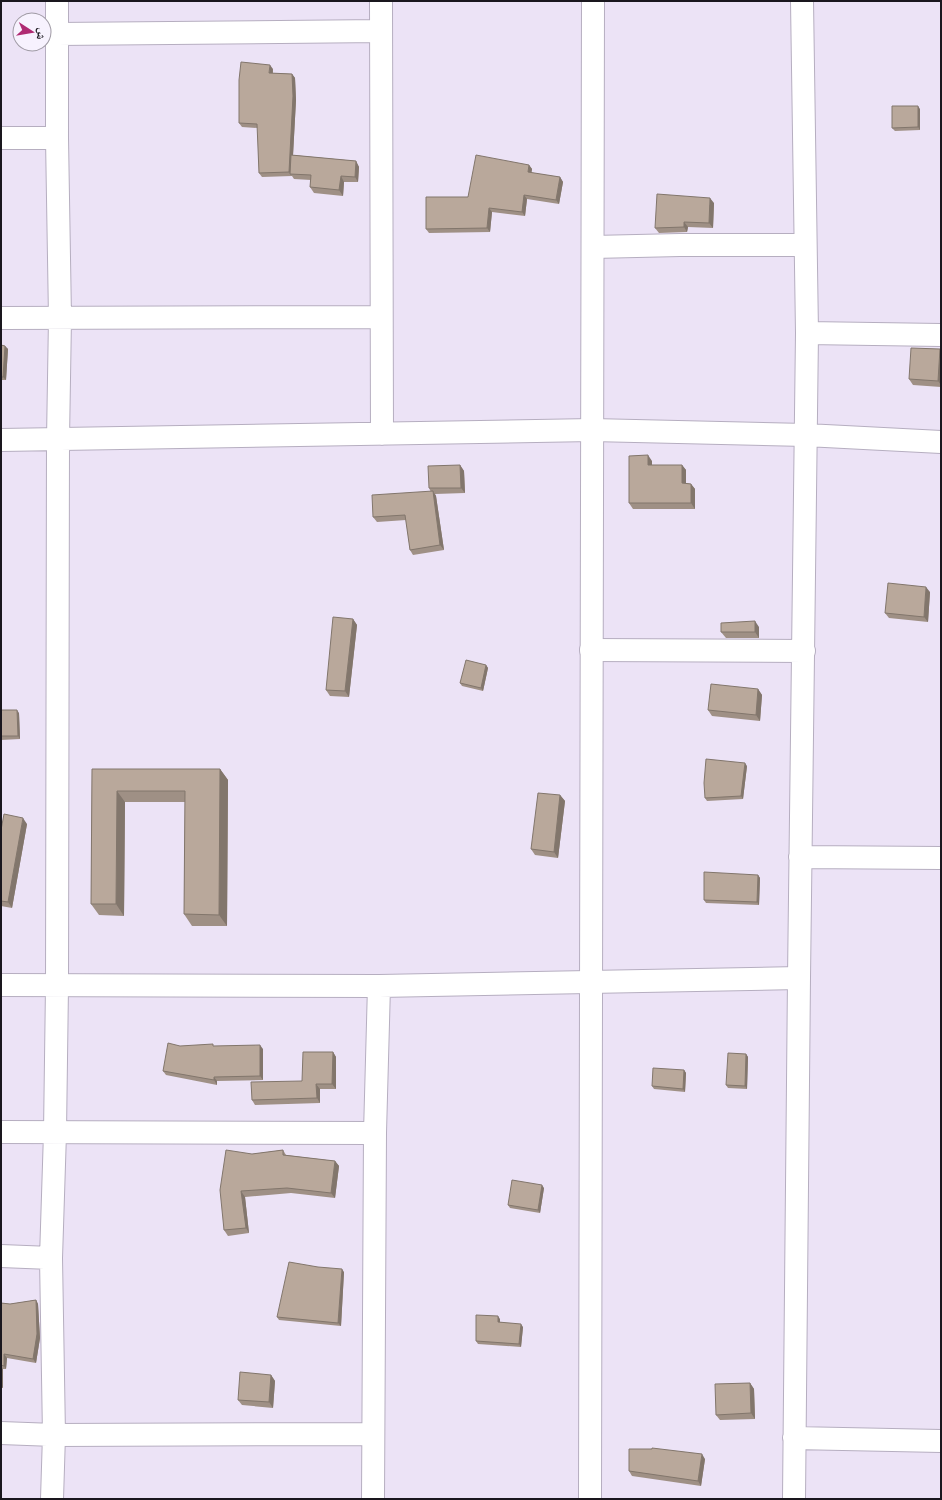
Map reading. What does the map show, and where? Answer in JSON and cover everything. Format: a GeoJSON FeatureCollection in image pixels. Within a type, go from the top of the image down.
{"type":"FeatureCollection","features":[{"type":"Feature","properties":{"kind":"street"},"geometry":{"type":"LineString","coordinates":[[52,1499],[54,1435],[51,1258],[55,1133],[57,986],[58,439],[60,318],[57,138],[57,1]]}},
{"type":"Feature","properties":{"kind":"street"},"geometry":{"type":"LineString","coordinates":[[381,1],[382,434]]}},
{"type":"Feature","properties":{"kind":"street"},"geometry":{"type":"LineString","coordinates":[[590,1499],[593,1]]}},
{"type":"Feature","properties":{"kind":"street"},"geometry":{"type":"LineString","coordinates":[[794,1499],[807,333],[802,1]]}},
{"type":"Feature","properties":{"kind":"street"},"geometry":{"type":"LineString","coordinates":[[57,34],[381,31]]}},
{"type":"Feature","properties":{"kind":"street"},"geometry":{"type":"LineString","coordinates":[[1,138],[57,138]]}},
{"type":"Feature","properties":{"kind":"street"},"geometry":{"type":"LineString","coordinates":[[593,247],[805,245]]}},
{"type":"Feature","properties":{"kind":"street"},"geometry":{"type":"LineString","coordinates":[[1,318],[381,317]]}},
{"type":"Feature","properties":{"kind":"street"},"geometry":{"type":"LineString","coordinates":[[807,333],[941,335]]}},
{"type":"Feature","properties":{"kind":"street"},"geometry":{"type":"LineString","coordinates":[[1,440],[592,430],[806,435],[941,442]]}},
{"type":"Feature","properties":{"kind":"street"},"geometry":{"type":"LineString","coordinates":[[591,650],[804,651]]}},
{"type":"Feature","properties":{"kind":"street"},"geometry":{"type":"LineString","coordinates":[[800,858],[941,858]]}},
{"type":"Feature","properties":{"kind":"street"},"geometry":{"type":"LineString","coordinates":[[1,986],[379,986],[799,978]]}},
{"type":"Feature","properties":{"kind":"street"},"geometry":{"type":"LineString","coordinates":[[373,1499],[375,1133],[379,986]]}},
{"type":"Feature","properties":{"kind":"street"},"geometry":{"type":"LineString","coordinates":[[1,1132],[375,1133]]}},
{"type":"Feature","properties":{"kind":"street"},"geometry":{"type":"LineString","coordinates":[[1,1256],[51,1258]]}},
{"type":"Feature","properties":{"kind":"street"},"geometry":{"type":"LineString","coordinates":[[1,1433],[54,1435],[373,1434]]}},
{"type":"Feature","properties":{"kind":"street"},"geometry":{"type":"LineString","coordinates":[[794,1438],[941,1441]]}},
{"type":"Feature","properties":{"kind":"building"},"geometry":{"type":"Polygon","coordinates":[[[241,62],[270,65],[269,73],[292,74],[293,96],[289,172],[259,173],[257,124],[239,123],[239,80],[241,62]]]}},
{"type":"Feature","properties":{"kind":"building"},"geometry":{"type":"Polygon","coordinates":[[[892,106],[918,106],[918,127],[892,128],[892,106]]]}},
{"type":"Feature","properties":{"kind":"building"},"geometry":{"type":"Polygon","coordinates":[[[291,155],[356,161],[355,177],[341,176],[339,190],[310,187],[311,175],[290,174],[291,155]]]}},
{"type":"Feature","properties":{"kind":"building"},"geometry":{"type":"Polygon","coordinates":[[[476,155],[529,165],[528,172],[560,177],[556,200],[524,195],[522,212],[489,208],[487,228],[426,229],[426,197],[468,197],[476,155]]]}},
{"type":"Feature","properties":{"kind":"building"},"geometry":{"type":"Polygon","coordinates":[[[657,194],[710,198],[709,223],[684,222],[684,227],[655,228],[657,194]]]}},
{"type":"Feature","properties":{"kind":"building"},"geometry":{"type":"Polygon","coordinates":[[[1,345],[5,346],[3,377],[1,377],[1,345]]]}},
{"type":"Feature","properties":{"kind":"building"},"geometry":{"type":"Polygon","coordinates":[[[911,348],[940,349],[938,381],[909,379],[911,348]]]}},
{"type":"Feature","properties":{"kind":"building"},"geometry":{"type":"Polygon","coordinates":[[[648,455],[648,465],[682,465],[682,483],[691,484],[691,503],[629,503],[629,456],[648,455]]]}},
{"type":"Feature","properties":{"kind":"building"},"geometry":{"type":"Polygon","coordinates":[[[460,465],[461,488],[429,488],[428,466],[460,465]]]}},
{"type":"Feature","properties":{"kind":"building"},"geometry":{"type":"Polygon","coordinates":[[[433,491],[440,545],[410,550],[405,515],[373,517],[372,495],[433,491]]]}},
{"type":"Feature","properties":{"kind":"building"},"geometry":{"type":"Polygon","coordinates":[[[888,583],[926,587],[924,617],[885,613],[888,583]]]}},
{"type":"Feature","properties":{"kind":"building"},"geometry":{"type":"Polygon","coordinates":[[[333,617],[353,619],[345,691],[326,690],[333,617]]]}},
{"type":"Feature","properties":{"kind":"building"},"geometry":{"type":"Polygon","coordinates":[[[755,621],[755,632],[721,632],[721,623],[755,621]]]}},
{"type":"Feature","properties":{"kind":"building"},"geometry":{"type":"Polygon","coordinates":[[[466,660],[486,665],[481,688],[460,683],[466,660]]]}},
{"type":"Feature","properties":{"kind":"building"},"geometry":{"type":"Polygon","coordinates":[[[711,684],[758,689],[756,715],[708,710],[711,684]]]}},
{"type":"Feature","properties":{"kind":"building"},"geometry":{"type":"Polygon","coordinates":[[[1,710],[17,710],[18,736],[1,736],[1,710]]]}},
{"type":"Feature","properties":{"kind":"building"},"geometry":{"type":"Polygon","coordinates":[[[706,759],[745,763],[741,796],[705,798],[704,783],[706,759]]]}},
{"type":"Feature","properties":{"kind":"building"},"geometry":{"type":"Polygon","coordinates":[[[92,769],[220,769],[219,915],[184,914],[185,791],[117,791],[116,904],[91,904],[92,769]]]}},
{"type":"Feature","properties":{"kind":"building"},"geometry":{"type":"Polygon","coordinates":[[[538,793],[560,795],[554,852],[531,849],[538,793]]]}},
{"type":"Feature","properties":{"kind":"building"},"geometry":{"type":"Polygon","coordinates":[[[4,814],[23,818],[8,902],[1,901],[1,830],[4,814]]]}},
{"type":"Feature","properties":{"kind":"building"},"geometry":{"type":"Polygon","coordinates":[[[704,872],[758,875],[757,902],[704,900],[704,872]]]}},
{"type":"Feature","properties":{"kind":"building"},"geometry":{"type":"Polygon","coordinates":[[[168,1043],[180,1046],[213,1044],[213,1046],[260,1045],[260,1076],[214,1077],[214,1080],[163,1071],[168,1043]]]}},
{"type":"Feature","properties":{"kind":"building"},"geometry":{"type":"Polygon","coordinates":[[[303,1052],[333,1052],[332,1084],[316,1084],[317,1098],[252,1100],[251,1082],[302,1081],[303,1052]]]}},
{"type":"Feature","properties":{"kind":"building"},"geometry":{"type":"Polygon","coordinates":[[[728,1053],[746,1054],[745,1086],[726,1085],[728,1053]]]}},
{"type":"Feature","properties":{"kind":"building"},"geometry":{"type":"Polygon","coordinates":[[[653,1068],[684,1070],[683,1089],[652,1086],[653,1068]]]}},
{"type":"Feature","properties":{"kind":"building"},"geometry":{"type":"Polygon","coordinates":[[[226,1150],[252,1154],[283,1150],[283,1155],[335,1161],[331,1193],[287,1188],[241,1191],[246,1228],[224,1230],[220,1190],[226,1150]]]}},
{"type":"Feature","properties":{"kind":"building"},"geometry":{"type":"Polygon","coordinates":[[[512,1180],[542,1185],[538,1210],[508,1205],[512,1180]]]}},
{"type":"Feature","properties":{"kind":"building"},"geometry":{"type":"Polygon","coordinates":[[[289,1262],[342,1269],[338,1323],[277,1317],[289,1262]]]}},
{"type":"Feature","properties":{"kind":"building"},"geometry":{"type":"Polygon","coordinates":[[[36,1300],[37,1334],[33,1359],[4,1354],[4,1366],[1,1365],[1,1303],[10,1304],[36,1300]]]}},
{"type":"Feature","properties":{"kind":"building"},"geometry":{"type":"Polygon","coordinates":[[[476,1315],[498,1316],[498,1322],[521,1324],[519,1344],[476,1341],[476,1315]]]}},
{"type":"Feature","properties":{"kind":"building"},"geometry":{"type":"Polygon","coordinates":[[[240,1372],[271,1375],[269,1402],[238,1400],[240,1372]]]}},
{"type":"Feature","properties":{"kind":"building"},"geometry":{"type":"Polygon","coordinates":[[[750,1383],[751,1413],[716,1415],[715,1384],[750,1383]]]}},
{"type":"Feature","properties":{"kind":"building"},"geometry":{"type":"Polygon","coordinates":[[[652,1448],[702,1454],[698,1481],[629,1471],[629,1449],[652,1448]]]}}]}
